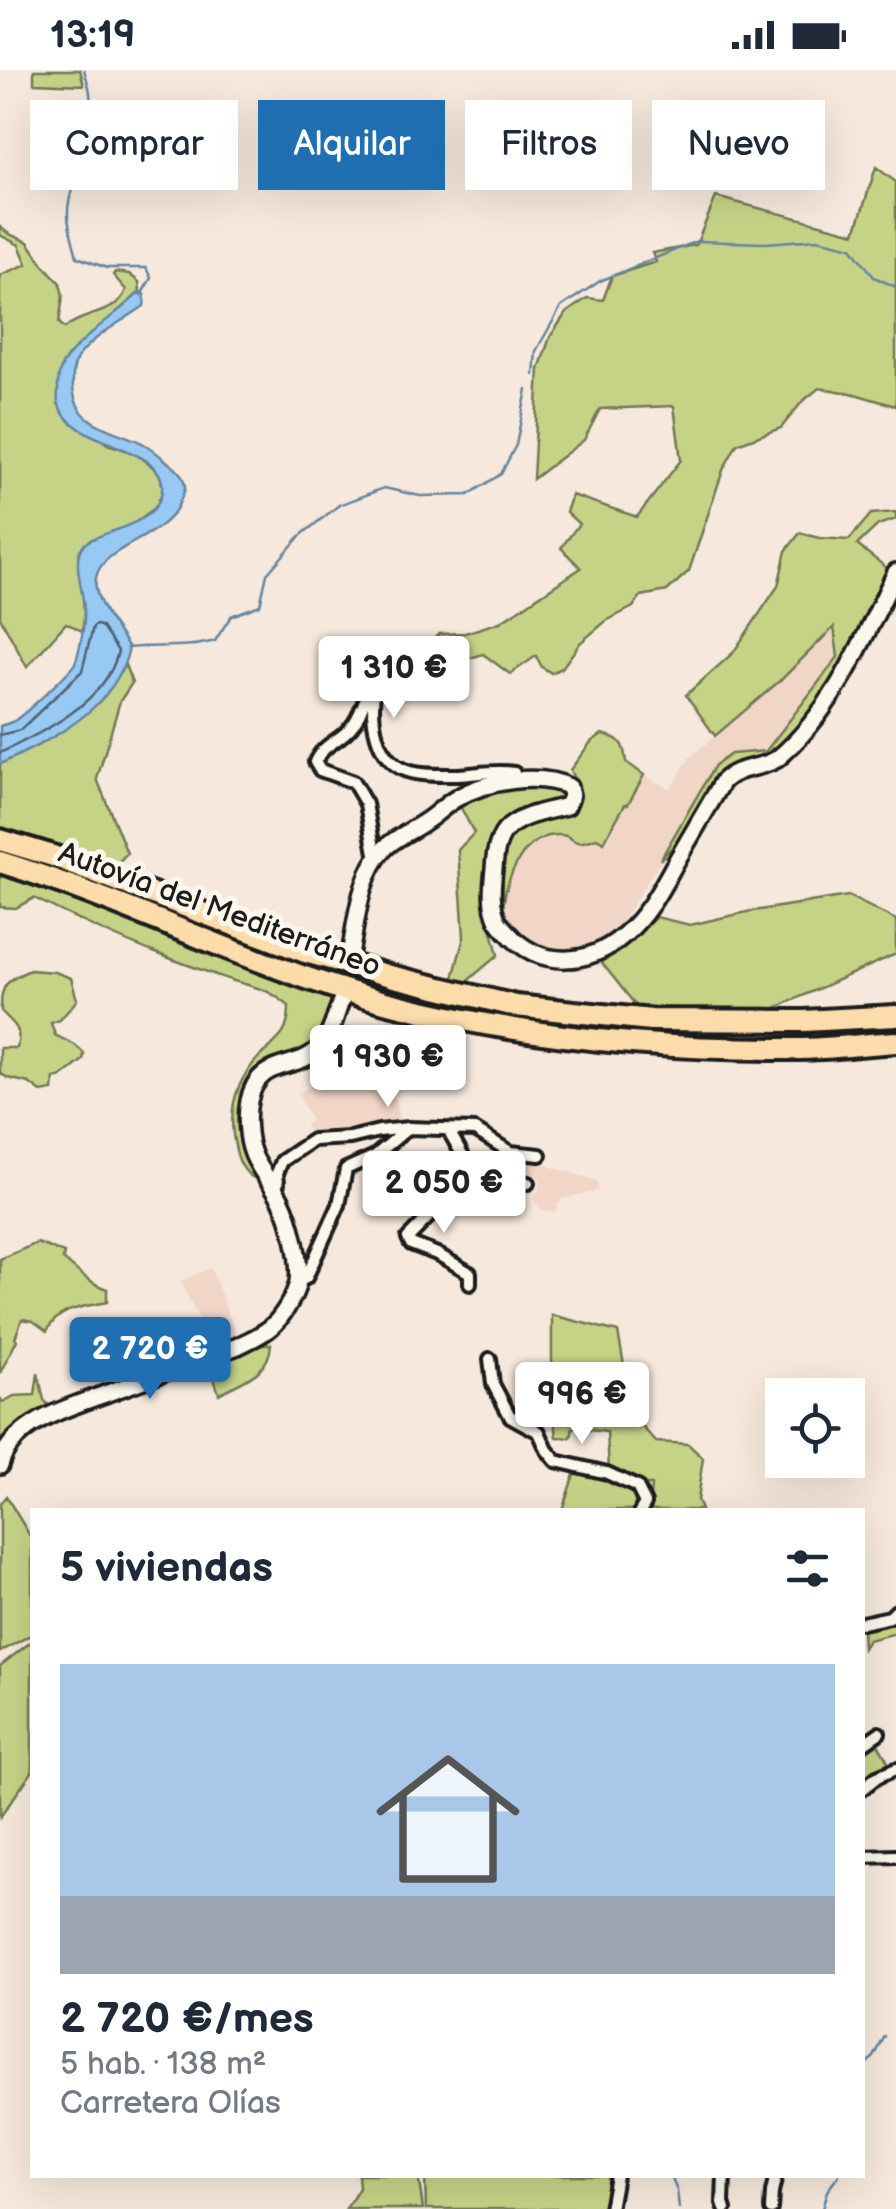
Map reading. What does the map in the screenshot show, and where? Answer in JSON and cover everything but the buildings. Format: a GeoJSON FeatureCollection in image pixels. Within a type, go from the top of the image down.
{"type":"FeatureCollection","features":[{"type":"Feature","properties":{"kind":"highway","name":"Autovía del Mediterráneo"},"geometry":{"type":"LineString","coordinates":[[0,840],[54,856],[305,952],[516,1006],[651,1020],[802,1021],[896,1016]]}},
{"type":"Feature","properties":{"kind":"highway","name":"Autovía del Mediterráneo"},"geometry":{"type":"LineString","coordinates":[[0,862],[46,876],[300,976],[384,1002],[516,1030],[654,1045],[800,1049],[896,1042]]}},
{"type":"Feature","properties":{"kind":"main road"},"geometry":{"type":"LineString","coordinates":[[350,954],[371,868],[384,847],[472,790],[531,779],[556,780],[569,786],[571,796],[567,806],[529,817],[510,826],[501,836],[495,851],[492,901],[498,922],[519,946],[542,957],[569,959],[600,951],[621,938],[640,920],[723,781],[738,769],[777,759],[823,709],[859,649],[896,572]]}},
{"type":"Feature","properties":{"kind":"main road"},"geometry":{"type":"LineString","coordinates":[[0,1466],[5,1451],[28,1429],[76,1405],[238,1346],[274,1325],[295,1289],[291,1226],[252,1153],[249,1100],[256,1082],[268,1070],[317,1051],[330,1031],[341,1001]]}},
{"type":"Feature","properties":{"kind":"street"},"geometry":{"type":"LineString","coordinates":[[376,859],[366,804],[353,782],[320,770],[316,762],[330,743],[347,733],[375,683],[377,740],[395,764],[420,774],[504,771],[514,773],[515,781]]}},
{"type":"Feature","properties":{"kind":"street"},"geometry":{"type":"LineString","coordinates":[[295,1289],[306,1278],[339,1205],[346,1169],[375,1156],[409,1128]]}},
{"type":"Feature","properties":{"kind":"street"},"geometry":{"type":"LineString","coordinates":[[273,1187],[278,1183],[282,1161],[313,1140],[350,1138],[379,1131],[475,1130],[510,1152],[540,1154]]}},
{"type":"Feature","properties":{"kind":"street"},"geometry":{"type":"LineString","coordinates":[[449,1131],[466,1174],[461,1184],[408,1238],[411,1244],[470,1272],[470,1284]]}},
{"type":"Feature","properties":{"kind":"street"},"geometry":{"type":"LineString","coordinates":[[466,1174],[528,1183]]}},
{"type":"Feature","properties":{"kind":"street"},"geometry":{"type":"LineString","coordinates":[[490,1359],[493,1384],[510,1416],[539,1432],[556,1461],[607,1472],[638,1487],[644,1502],[642,1508]]}},
{"type":"Feature","properties":{"kind":"street"},"geometry":{"type":"LineString","coordinates":[[865,1622],[890,1617],[896,1611]]}},
{"type":"Feature","properties":{"kind":"street"},"geometry":{"type":"LineString","coordinates":[[865,1743],[879,1733]]}},
{"type":"Feature","properties":{"kind":"street"},"geometry":{"type":"LineString","coordinates":[[865,1786],[896,1769]]}},
{"type":"Feature","properties":{"kind":"street"},"geometry":{"type":"LineString","coordinates":[[865,1857],[896,1856]]}},
{"type":"Feature","properties":{"kind":"street"},"geometry":{"type":"LineString","coordinates":[[610,2209],[615,2178]]}},
{"type":"Feature","properties":{"kind":"street"},"geometry":{"type":"LineString","coordinates":[[724,2178],[725,2209]]}},
{"type":"Feature","properties":{"kind":"street"},"geometry":{"type":"LineString","coordinates":[[771,2209],[775,2178]]}},
{"type":"Feature","properties":{"kind":"shaded area"},"geometry":{"type":"Polygon","coordinates":[[[833,626],[838,656],[766,751],[731,754],[715,765],[615,932],[585,946],[555,950],[527,940],[515,928],[503,907],[504,896],[521,854],[530,845],[558,835],[581,843],[597,837],[628,804],[644,775],[670,789],[689,758],[783,678],[833,626]]]}},
{"type":"Feature","properties":{"kind":"shaded area"},"geometry":{"type":"Polygon","coordinates":[[[368,1061],[370,1068],[380,1065],[383,1074],[387,1073],[401,1123],[338,1139],[335,1131],[311,1136],[305,1125],[311,1120],[297,1093],[368,1061]]]}},
{"type":"Feature","properties":{"kind":"shaded area"},"geometry":{"type":"Polygon","coordinates":[[[517,1156],[597,1181],[598,1191],[561,1199],[556,1212],[543,1211],[533,1199],[538,1194],[540,1177],[501,1174],[502,1164],[517,1167],[517,1156]]]}},
{"type":"Feature","properties":{"kind":"shaded area"},"geometry":{"type":"Polygon","coordinates":[[[211,1268],[238,1340],[214,1346],[215,1338],[207,1336],[180,1281],[211,1268]]]}},
{"type":"Feature","properties":{"kind":"green space"},"geometry":{"type":"Polygon","coordinates":[[[34,70],[80,70],[84,85],[34,83],[34,70]]]}},
{"type":"Feature","properties":{"kind":"green space"},"geometry":{"type":"Polygon","coordinates":[[[876,167],[896,182],[896,406],[819,388],[781,428],[737,444],[723,470],[689,571],[667,591],[641,596],[633,607],[606,621],[580,643],[562,668],[551,673],[536,656],[510,674],[483,654],[458,662],[447,672],[421,651],[439,634],[465,633],[500,622],[581,568],[561,548],[579,524],[566,512],[572,495],[637,517],[681,460],[674,406],[600,409],[584,440],[533,479],[539,369],[550,337],[566,313],[587,298],[603,300],[612,276],[656,262],[652,253],[696,245],[716,197],[855,233],[876,167]]]}},
{"type":"Feature","properties":{"kind":"green space"},"geometry":{"type":"Polygon","coordinates":[[[0,227],[28,242],[60,283],[63,296],[59,323],[65,328],[115,305],[126,290],[113,275],[115,272],[129,274],[139,282],[140,292],[70,354],[58,404],[107,444],[137,454],[160,473],[163,490],[156,507],[132,525],[88,541],[78,569],[83,591],[82,631],[66,623],[27,667],[0,617],[0,275],[27,264],[19,245],[0,235],[0,227]]]}},
{"type":"Feature","properties":{"kind":"green space"},"geometry":{"type":"Polygon","coordinates":[[[896,512],[896,519],[878,525],[857,545],[891,571],[828,692],[774,756],[727,767],[686,832],[660,860],[715,765],[731,754],[766,751],[838,657],[834,627],[783,678],[715,736],[686,695],[733,653],[778,586],[786,551],[800,533],[849,540],[871,514],[896,512]]]}},
{"type":"Feature","properties":{"kind":"green space"},"geometry":{"type":"Polygon","coordinates":[[[125,665],[132,683],[120,701],[97,779],[127,853],[113,868],[56,848],[44,884],[195,949],[348,1004],[347,1010],[332,1007],[319,1036],[299,1056],[247,1087],[258,1180],[246,1172],[237,1155],[232,1124],[234,1100],[250,1067],[285,1031],[289,1006],[263,990],[145,949],[34,898],[16,908],[0,907],[0,764],[39,745],[85,714],[125,665]]]}},
{"type":"Feature","properties":{"kind":"green space"},"geometry":{"type":"Polygon","coordinates":[[[602,734],[620,743],[626,762],[644,775],[628,804],[604,842],[597,838],[576,842],[559,835],[535,842],[513,872],[503,907],[503,865],[509,840],[527,822],[565,813],[578,805],[580,792],[570,770],[602,734]]]}},
{"type":"Feature","properties":{"kind":"green space"},"geometry":{"type":"Polygon","coordinates":[[[547,785],[565,790],[565,799],[504,826],[487,911],[498,955],[464,984],[452,982],[464,937],[458,850],[474,833],[460,806],[475,794],[547,785]]]}},
{"type":"Feature","properties":{"kind":"green space"},"geometry":{"type":"Polygon","coordinates":[[[848,896],[896,920],[896,954],[769,1011],[637,1007],[598,958],[625,946],[656,917],[690,925],[848,896]]]}},
{"type":"Feature","properties":{"kind":"green space"},"geometry":{"type":"Polygon","coordinates":[[[30,970],[71,978],[77,1000],[60,1020],[51,1023],[55,1035],[84,1053],[83,1060],[60,1078],[54,1078],[53,1090],[41,1092],[29,1083],[0,1073],[0,1048],[17,1048],[18,1035],[16,1026],[1,1011],[2,995],[10,980],[30,970]]]}},
{"type":"Feature","properties":{"kind":"green space"},"geometry":{"type":"Polygon","coordinates":[[[37,1243],[64,1253],[63,1259],[73,1268],[107,1289],[107,1302],[65,1313],[47,1331],[22,1319],[17,1340],[0,1373],[0,1259],[37,1243]]]}},
{"type":"Feature","properties":{"kind":"green space"},"geometry":{"type":"Polygon","coordinates":[[[552,1315],[618,1332],[628,1388],[640,1424],[656,1442],[688,1444],[703,1458],[697,1500],[700,1508],[649,1508],[651,1485],[647,1485],[647,1491],[638,1482],[609,1470],[607,1432],[573,1428],[571,1438],[557,1437],[552,1397],[552,1315]]]}},
{"type":"Feature","properties":{"kind":"green space"},"geometry":{"type":"Polygon","coordinates":[[[271,1344],[260,1370],[219,1394],[209,1362],[271,1344]]]}},
{"type":"Feature","properties":{"kind":"green space"},"geometry":{"type":"Polygon","coordinates":[[[38,1373],[44,1400],[52,1409],[25,1423],[4,1444],[0,1443],[0,1398],[3,1402],[14,1396],[35,1395],[38,1373]]]}},
{"type":"Feature","properties":{"kind":"green space"},"geometry":{"type":"Polygon","coordinates":[[[576,1468],[609,1477],[635,1491],[635,1508],[563,1508],[576,1468]]]}},
{"type":"Feature","properties":{"kind":"green space"},"geometry":{"type":"Polygon","coordinates":[[[6,1496],[30,1536],[30,1635],[0,1652],[0,1504],[6,1496]]]}},
{"type":"Feature","properties":{"kind":"green space"},"geometry":{"type":"Polygon","coordinates":[[[896,1617],[896,1633],[868,1640],[865,1645],[865,1628],[896,1617]]]}},
{"type":"Feature","properties":{"kind":"green space"},"geometry":{"type":"Polygon","coordinates":[[[30,1643],[30,1775],[0,1817],[0,1666],[30,1643]]]}},
{"type":"Feature","properties":{"kind":"green space"},"geometry":{"type":"Polygon","coordinates":[[[877,1742],[889,1764],[865,1780],[865,1749],[877,1742]]]}},
{"type":"Feature","properties":{"kind":"green space"},"geometry":{"type":"Polygon","coordinates":[[[358,2178],[418,2178],[423,2209],[346,2209],[359,2188],[358,2178]]]}},
{"type":"Feature","properties":{"kind":"green space"},"geometry":{"type":"Polygon","coordinates":[[[425,2178],[608,2178],[603,2209],[426,2209],[425,2178]]]}},
{"type":"Feature","properties":{"kind":"water"},"geometry":{"type":"Polygon","coordinates":[[[140,292],[145,295],[144,306],[100,335],[78,357],[73,375],[75,400],[89,419],[144,444],[172,465],[182,476],[184,490],[172,515],[115,553],[97,574],[96,589],[102,605],[129,648],[111,688],[79,720],[0,764],[0,726],[27,711],[75,663],[84,618],[80,550],[96,537],[148,514],[162,490],[160,475],[150,463],[80,429],[66,417],[58,400],[62,364],[140,292]]]}},
{"type":"Feature","properties":{"kind":"waterway"},"geometry":{"type":"LineString","coordinates":[[84,70],[91,107],[68,216],[77,257],[107,268],[146,268],[151,278],[141,295]]}},
{"type":"Feature","properties":{"kind":"waterway"},"geometry":{"type":"LineString","coordinates":[[534,375],[536,351],[561,307],[600,281],[697,241],[766,243],[818,239],[852,247],[874,277],[896,287]]}},
{"type":"Feature","properties":{"kind":"waterway"},"geometry":{"type":"LineString","coordinates":[[127,648],[215,641],[231,616],[260,605],[267,574],[300,536],[339,505],[384,488],[420,496],[468,495],[501,474],[516,445],[527,389]]}},
{"type":"Feature","properties":{"kind":"waterway"},"geometry":{"type":"LineString","coordinates":[[865,2064],[874,2057],[885,2036]]}},
{"type":"Feature","properties":{"kind":"waterway"},"geometry":{"type":"LineString","coordinates":[[672,2178],[679,2209]]}},
{"type":"Feature","properties":{"kind":"waterway"},"geometry":{"type":"LineString","coordinates":[[822,2209],[827,2191],[837,2178]]}}]}
